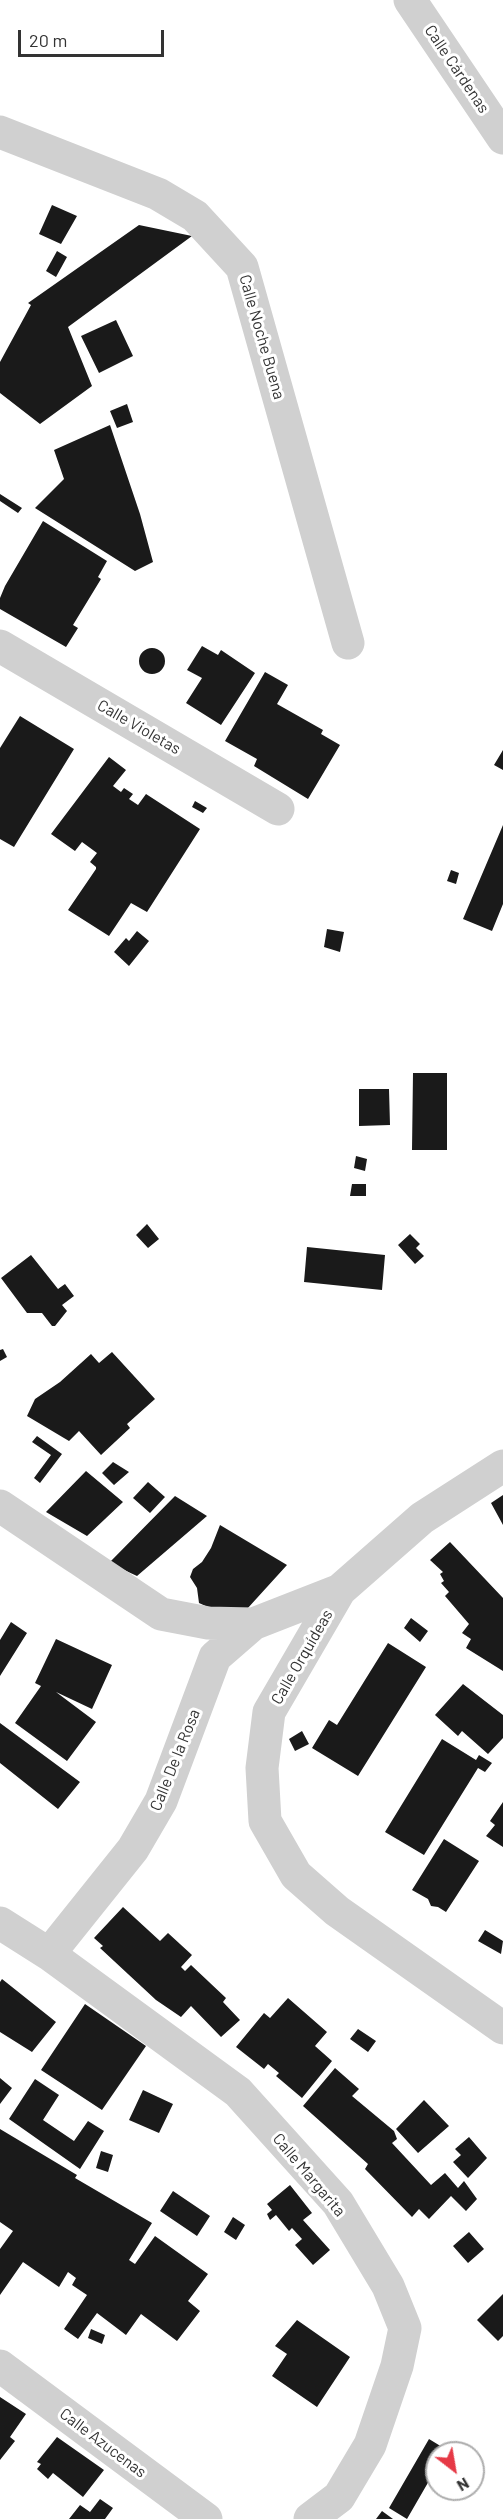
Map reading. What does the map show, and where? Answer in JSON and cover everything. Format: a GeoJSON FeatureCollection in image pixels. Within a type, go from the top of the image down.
{"type":"FeatureCollection","features":[{"type":"Feature","properties":{"kind":"street","name":"Calle Cárdenas"},"geometry":{"type":"LineString","coordinates":[[410,0],[503,138]]}},
{"type":"Feature","properties":{"kind":"street","name":"Calle Noche Buena"},"geometry":{"type":"LineString","coordinates":[[0,132],[158,194],[195,216],[242,267],[348,643]]}},
{"type":"Feature","properties":{"kind":"street","name":"Calle Violetas"},"geometry":{"type":"LineString","coordinates":[[0,646],[278,809]]}},
{"type":"Feature","properties":{"kind":"street"},"geometry":{"type":"LineString","coordinates":[[340,1590],[422,1518],[503,1466]]}},
{"type":"Feature","properties":{"kind":"street","name":"Calle Orquídeas"},"geometry":{"type":"LineString","coordinates":[[0,1506],[160,1614],[208,1623],[253,1624],[340,1590]]}},
{"type":"Feature","properties":{"kind":"street","name":"Calle Orquídeas"},"geometry":{"type":"LineString","coordinates":[[340,1590],[270,1712],[262,1768],[266,1821],[296,1875],[329,1904],[503,2028]]}},
{"type":"Feature","properties":{"kind":"street","name":"Calle De la Rosa"},"geometry":{"type":"LineString","coordinates":[[49,1954],[133,1850],[161,1801],[215,1657],[253,1624]]}},
{"type":"Feature","properties":{"kind":"street","name":"Calle Margarita"},"geometry":{"type":"LineString","coordinates":[[0,1923],[49,1954],[237,2092],[338,2204],[388,2286],[405,2328],[397,2366],[370,2445],[339,2497],[310,2519]]}},
{"type":"Feature","properties":{"kind":"street","name":"Calle Azucenas"},"geometry":{"type":"LineString","coordinates":[[0,2366],[206,2519]]}},
{"type":"Feature","properties":{"kind":"building"},"geometry":{"type":"Polygon","coordinates":[[[52,205],[77,216],[61,244],[39,234],[52,205]]]}},
{"type":"Feature","properties":{"kind":"building"},"geometry":{"type":"Polygon","coordinates":[[[139,225],[192,236],[68,327],[92,386],[40,424],[0,393],[0,362],[31,305],[28,303],[139,225]]]}},
{"type":"Feature","properties":{"kind":"building"},"geometry":{"type":"Polygon","coordinates":[[[57,251],[67,257],[56,277],[46,271],[57,251]]]}},
{"type":"Feature","properties":{"kind":"building"},"geometry":{"type":"Polygon","coordinates":[[[116,320],[133,356],[99,373],[81,336],[116,320]]]}},
{"type":"Feature","properties":{"kind":"building"},"geometry":{"type":"Polygon","coordinates":[[[127,404],[133,422],[117,428],[110,411],[127,404]]]}},
{"type":"Feature","properties":{"kind":"building"},"geometry":{"type":"Polygon","coordinates":[[[110,425],[140,514],[153,562],[135,571],[35,508],[64,479],[54,450],[110,425]]]}},
{"type":"Feature","properties":{"kind":"building"},"geometry":{"type":"Polygon","coordinates":[[[0,494],[22,508],[18,513],[0,501],[0,494]]]}},
{"type":"Feature","properties":{"kind":"building"},"geometry":{"type":"Polygon","coordinates":[[[43,521],[107,561],[98,577],[101,579],[73,625],[78,628],[66,647],[0,609],[0,598],[5,586],[43,521]]]}},
{"type":"Feature","properties":{"kind":"building"},"geometry":{"type":"Polygon","coordinates":[[[202,646],[218,655],[221,650],[255,673],[221,725],[186,703],[202,678],[187,670],[202,646]]]}},
{"type":"Feature","properties":{"kind":"building"},"geometry":{"type":"Polygon","coordinates":[[[152,648],[161,652],[165,661],[161,670],[152,674],[143,670],[139,661],[143,652],[152,648]]]}},
{"type":"Feature","properties":{"kind":"building"},"geometry":{"type":"Polygon","coordinates":[[[265,672],[288,685],[277,704],[323,730],[321,734],[340,745],[308,799],[254,766],[257,759],[225,741],[265,672]]]}},
{"type":"Feature","properties":{"kind":"building"},"geometry":{"type":"Polygon","coordinates":[[[20,716],[74,749],[14,847],[0,839],[0,748],[20,716]]]}},
{"type":"Feature","properties":{"kind":"building"},"geometry":{"type":"Polygon","coordinates":[[[503,750],[503,770],[494,765],[503,750]]]}},
{"type":"Feature","properties":{"kind":"building"},"geometry":{"type":"Polygon","coordinates":[[[109,757],[126,770],[113,786],[121,792],[124,788],[133,794],[129,799],[138,805],[146,794],[200,829],[147,912],[131,903],[109,936],[68,910],[96,869],[90,862],[97,853],[82,842],[75,851],[51,834],[109,757]]]}},
{"type":"Feature","properties":{"kind":"building"},"geometry":{"type":"Polygon","coordinates":[[[195,801],[207,808],[203,813],[192,807],[195,801]]]}},
{"type":"Feature","properties":{"kind":"building"},"geometry":{"type":"Polygon","coordinates":[[[503,825],[503,904],[492,931],[463,919],[503,825]]]}},
{"type":"Feature","properties":{"kind":"building"},"geometry":{"type":"Polygon","coordinates":[[[451,870],[459,873],[456,884],[447,881],[451,870]]]}},
{"type":"Feature","properties":{"kind":"building"},"geometry":{"type":"Polygon","coordinates":[[[327,929],[344,932],[340,952],[324,947],[327,929]]]}},
{"type":"Feature","properties":{"kind":"building"},"geometry":{"type":"Polygon","coordinates":[[[137,931],[149,941],[129,966],[114,952],[126,938],[129,941],[137,931]]]}},
{"type":"Feature","properties":{"kind":"building"},"geometry":{"type":"Polygon","coordinates":[[[413,1073],[447,1073],[447,1150],[412,1150],[413,1073]]]}},
{"type":"Feature","properties":{"kind":"building"},"geometry":{"type":"Polygon","coordinates":[[[359,1089],[389,1089],[390,1125],[359,1126],[359,1089]]]}},
{"type":"Feature","properties":{"kind":"building"},"geometry":{"type":"Polygon","coordinates":[[[356,1156],[367,1159],[365,1171],[354,1168],[356,1156]]]}},
{"type":"Feature","properties":{"kind":"building"},"geometry":{"type":"Polygon","coordinates":[[[352,1184],[366,1184],[366,1196],[350,1196],[352,1184]]]}},
{"type":"Feature","properties":{"kind":"building"},"geometry":{"type":"Polygon","coordinates":[[[147,1224],[159,1239],[148,1248],[136,1235],[147,1224]]]}},
{"type":"Feature","properties":{"kind":"building"},"geometry":{"type":"Polygon","coordinates":[[[410,1234],[420,1244],[416,1248],[424,1256],[415,1264],[398,1245],[410,1234]]]}},
{"type":"Feature","properties":{"kind":"building"},"geometry":{"type":"Polygon","coordinates":[[[307,1247],[385,1255],[382,1290],[304,1282],[307,1247]]]}},
{"type":"Feature","properties":{"kind":"building"},"geometry":{"type":"Polygon","coordinates":[[[31,1255],[58,1289],[65,1284],[74,1296],[62,1305],[67,1311],[55,1326],[52,1326],[42,1313],[27,1313],[1,1278],[31,1255]]]}},
{"type":"Feature","properties":{"kind":"building"},"geometry":{"type":"Polygon","coordinates":[[[3,1349],[7,1357],[0,1361],[0,1350],[3,1349]]]}},
{"type":"Feature","properties":{"kind":"building"},"geometry":{"type":"Polygon","coordinates":[[[112,1352],[155,1399],[127,1424],[130,1428],[101,1455],[79,1431],[69,1441],[27,1416],[35,1399],[60,1382],[91,1354],[99,1363],[112,1352]]]}},
{"type":"Feature","properties":{"kind":"building"},"geometry":{"type":"Polygon","coordinates":[[[37,1436],[62,1454],[40,1483],[34,1478],[51,1455],[32,1442],[37,1436]]]}},
{"type":"Feature","properties":{"kind":"building"},"geometry":{"type":"Polygon","coordinates":[[[113,1462],[129,1472],[114,1485],[102,1473],[113,1462]]]}},
{"type":"Feature","properties":{"kind":"building"},"geometry":{"type":"Polygon","coordinates":[[[86,1471],[123,1502],[87,1536],[46,1512],[86,1471]]]}},
{"type":"Feature","properties":{"kind":"building"},"geometry":{"type":"Polygon","coordinates":[[[148,1482],[165,1497],[150,1513],[133,1498],[148,1482]]]}},
{"type":"Feature","properties":{"kind":"building"},"geometry":{"type":"Polygon","coordinates":[[[503,1495],[503,1525],[491,1503],[503,1495]]]}},
{"type":"Feature","properties":{"kind":"building"},"geometry":{"type":"Polygon","coordinates":[[[175,1496],[207,1516],[137,1576],[109,1563],[175,1496]]]}},
{"type":"Feature","properties":{"kind":"building"},"geometry":{"type":"Polygon","coordinates":[[[220,1525],[287,1565],[237,1620],[199,1603],[197,1588],[190,1577],[193,1569],[202,1562],[211,1548],[220,1525]]]}},
{"type":"Feature","properties":{"kind":"building"},"geometry":{"type":"Polygon","coordinates":[[[450,1542],[503,1598],[503,1671],[466,1648],[471,1639],[462,1633],[469,1624],[445,1596],[449,1592],[441,1583],[444,1581],[440,1574],[443,1572],[430,1560],[450,1542]]]}},
{"type":"Feature","properties":{"kind":"building"},"geometry":{"type":"Polygon","coordinates":[[[411,1618],[428,1631],[420,1642],[404,1628],[411,1618]]]}},
{"type":"Feature","properties":{"kind":"building"},"geometry":{"type":"Polygon","coordinates":[[[11,1622],[27,1633],[0,1676],[0,1640],[11,1622]]]}},
{"type":"Feature","properties":{"kind":"building"},"geometry":{"type":"Polygon","coordinates":[[[56,1639],[112,1665],[92,1709],[56,1692],[96,1722],[67,1761],[15,1723],[41,1686],[35,1683],[56,1639]]]}},
{"type":"Feature","properties":{"kind":"building"},"geometry":{"type":"Polygon","coordinates":[[[388,1643],[426,1667],[358,1776],[312,1748],[329,1720],[337,1725],[388,1643]]]}},
{"type":"Feature","properties":{"kind":"building"},"geometry":{"type":"Polygon","coordinates":[[[463,1684],[503,1715],[503,1738],[488,1754],[462,1731],[458,1736],[435,1715],[463,1684]]]}},
{"type":"Feature","properties":{"kind":"building"},"geometry":{"type":"Polygon","coordinates":[[[0,1723],[80,1782],[58,1809],[0,1763],[0,1723]]]}},
{"type":"Feature","properties":{"kind":"building"},"geometry":{"type":"Polygon","coordinates":[[[302,1731],[309,1744],[295,1751],[289,1739],[302,1731]]]}},
{"type":"Feature","properties":{"kind":"building"},"geometry":{"type":"Polygon","coordinates":[[[442,1739],[476,1760],[479,1755],[492,1763],[485,1772],[478,1768],[424,1855],[385,1832],[442,1739]]]}},
{"type":"Feature","properties":{"kind":"building"},"geometry":{"type":"Polygon","coordinates":[[[503,1802],[503,1847],[486,1836],[495,1825],[490,1821],[503,1802]]]}},
{"type":"Feature","properties":{"kind":"building"},"geometry":{"type":"Polygon","coordinates":[[[444,1839],[479,1861],[446,1912],[431,1906],[428,1899],[412,1890],[444,1839]]]}},
{"type":"Feature","properties":{"kind":"building"},"geometry":{"type":"Polygon","coordinates":[[[123,1907],[160,1941],[168,1933],[192,1955],[181,1967],[185,1971],[191,1965],[226,1998],[223,2002],[240,2020],[221,2037],[191,2006],[181,2017],[156,2000],[100,1948],[103,1946],[94,1938],[123,1907]]]}},
{"type":"Feature","properties":{"kind":"building"},"geometry":{"type":"Polygon","coordinates":[[[485,1930],[503,1941],[501,1954],[478,1941],[485,1930]]]}},
{"type":"Feature","properties":{"kind":"building"},"geometry":{"type":"Polygon","coordinates":[[[2,1979],[56,2022],[32,2052],[0,2032],[0,1982],[2,1979]]]}},
{"type":"Feature","properties":{"kind":"building"},"geometry":{"type":"Polygon","coordinates":[[[288,1998],[327,2032],[315,2046],[332,2061],[302,2098],[276,2076],[279,2073],[268,2064],[264,2069],[236,2047],[264,2013],[270,2018],[288,1998]]]}},
{"type":"Feature","properties":{"kind":"building"},"geometry":{"type":"Polygon","coordinates":[[[85,2004],[146,2046],[102,2110],[41,2070],[85,2004]]]}},
{"type":"Feature","properties":{"kind":"building"},"geometry":{"type":"Polygon","coordinates":[[[358,2029],[376,2041],[368,2052],[350,2039],[358,2029]]]}},
{"type":"Feature","properties":{"kind":"building"},"geometry":{"type":"Polygon","coordinates":[[[335,2068],[359,2089],[352,2096],[394,2131],[397,2139],[392,2143],[431,2185],[445,2173],[458,2188],[464,2181],[477,2199],[466,2211],[451,2196],[429,2219],[419,2209],[412,2217],[365,2169],[368,2164],[303,2106],[335,2068]]]}},
{"type":"Feature","properties":{"kind":"building"},"geometry":{"type":"Polygon","coordinates":[[[0,2078],[12,2088],[0,2104],[0,2078]]]}},
{"type":"Feature","properties":{"kind":"building"},"geometry":{"type":"Polygon","coordinates":[[[35,2079],[59,2095],[43,2120],[74,2141],[88,2121],[104,2131],[80,2169],[9,2119],[35,2079]]]}},
{"type":"Feature","properties":{"kind":"building"},"geometry":{"type":"Polygon","coordinates":[[[143,2090],[173,2104],[159,2133],[129,2120],[143,2090]]]}},
{"type":"Feature","properties":{"kind":"building"},"geometry":{"type":"Polygon","coordinates":[[[424,2100],[449,2126],[418,2153],[396,2129],[424,2100]]]}},
{"type":"Feature","properties":{"kind":"building"},"geometry":{"type":"Polygon","coordinates":[[[0,2129],[77,2175],[75,2178],[152,2223],[129,2260],[135,2264],[155,2236],[208,2274],[188,2301],[200,2311],[177,2341],[141,2314],[126,2335],[97,2313],[78,2339],[64,2329],[87,2295],[72,2285],[76,2278],[68,2272],[59,2287],[23,2262],[0,2295],[0,2249],[13,2231],[0,2222],[0,2129]]]}},
{"type":"Feature","properties":{"kind":"building"},"geometry":{"type":"Polygon","coordinates":[[[469,2137],[487,2158],[468,2178],[453,2162],[461,2155],[455,2149],[469,2137]]]}},
{"type":"Feature","properties":{"kind":"building"},"geometry":{"type":"Polygon","coordinates":[[[101,2151],[113,2155],[108,2172],[96,2168],[101,2151]]]}},
{"type":"Feature","properties":{"kind":"building"},"geometry":{"type":"Polygon","coordinates":[[[290,2185],[312,2213],[303,2220],[330,2250],[313,2265],[295,2245],[302,2239],[292,2228],[289,2231],[276,2215],[270,2220],[267,2214],[272,2210],[267,2204],[290,2185]]]}},
{"type":"Feature","properties":{"kind":"building"},"geometry":{"type":"Polygon","coordinates":[[[173,2191],[210,2216],[197,2236],[160,2211],[173,2191]]]}},
{"type":"Feature","properties":{"kind":"building"},"geometry":{"type":"Polygon","coordinates":[[[233,2217],[245,2225],[236,2240],[224,2232],[233,2217]]]}},
{"type":"Feature","properties":{"kind":"building"},"geometry":{"type":"Polygon","coordinates":[[[469,2232],[484,2249],[468,2263],[453,2246],[469,2232]]]}},
{"type":"Feature","properties":{"kind":"building"},"geometry":{"type":"Polygon","coordinates":[[[503,2294],[503,2336],[498,2341],[477,2320],[503,2294]]]}},
{"type":"Feature","properties":{"kind":"building"},"geometry":{"type":"Polygon","coordinates":[[[297,2320],[350,2357],[317,2407],[272,2376],[287,2354],[275,2346],[297,2320]]]}},
{"type":"Feature","properties":{"kind":"building"},"geometry":{"type":"Polygon","coordinates":[[[91,2329],[105,2335],[102,2344],[88,2338],[91,2329]]]}},
{"type":"Feature","properties":{"kind":"building"},"geometry":{"type":"Polygon","coordinates":[[[0,2397],[26,2414],[10,2437],[15,2441],[0,2460],[0,2397]]]}},
{"type":"Feature","properties":{"kind":"building"},"geometry":{"type":"Polygon","coordinates":[[[57,2437],[104,2470],[83,2497],[53,2473],[48,2479],[37,2469],[41,2464],[37,2462],[57,2437]]]}},
{"type":"Feature","properties":{"kind":"building"},"geometry":{"type":"Polygon","coordinates":[[[425,2446],[425,2488],[407,2519],[389,2508],[425,2446]]]}},
{"type":"Feature","properties":{"kind":"building"},"geometry":{"type":"Polygon","coordinates":[[[100,2499],[113,2508],[105,2519],[69,2519],[80,2505],[90,2512],[100,2499]]]}},
{"type":"Feature","properties":{"kind":"building"},"geometry":{"type":"Polygon","coordinates":[[[382,2511],[393,2519],[376,2519],[382,2511]]]}}]}
